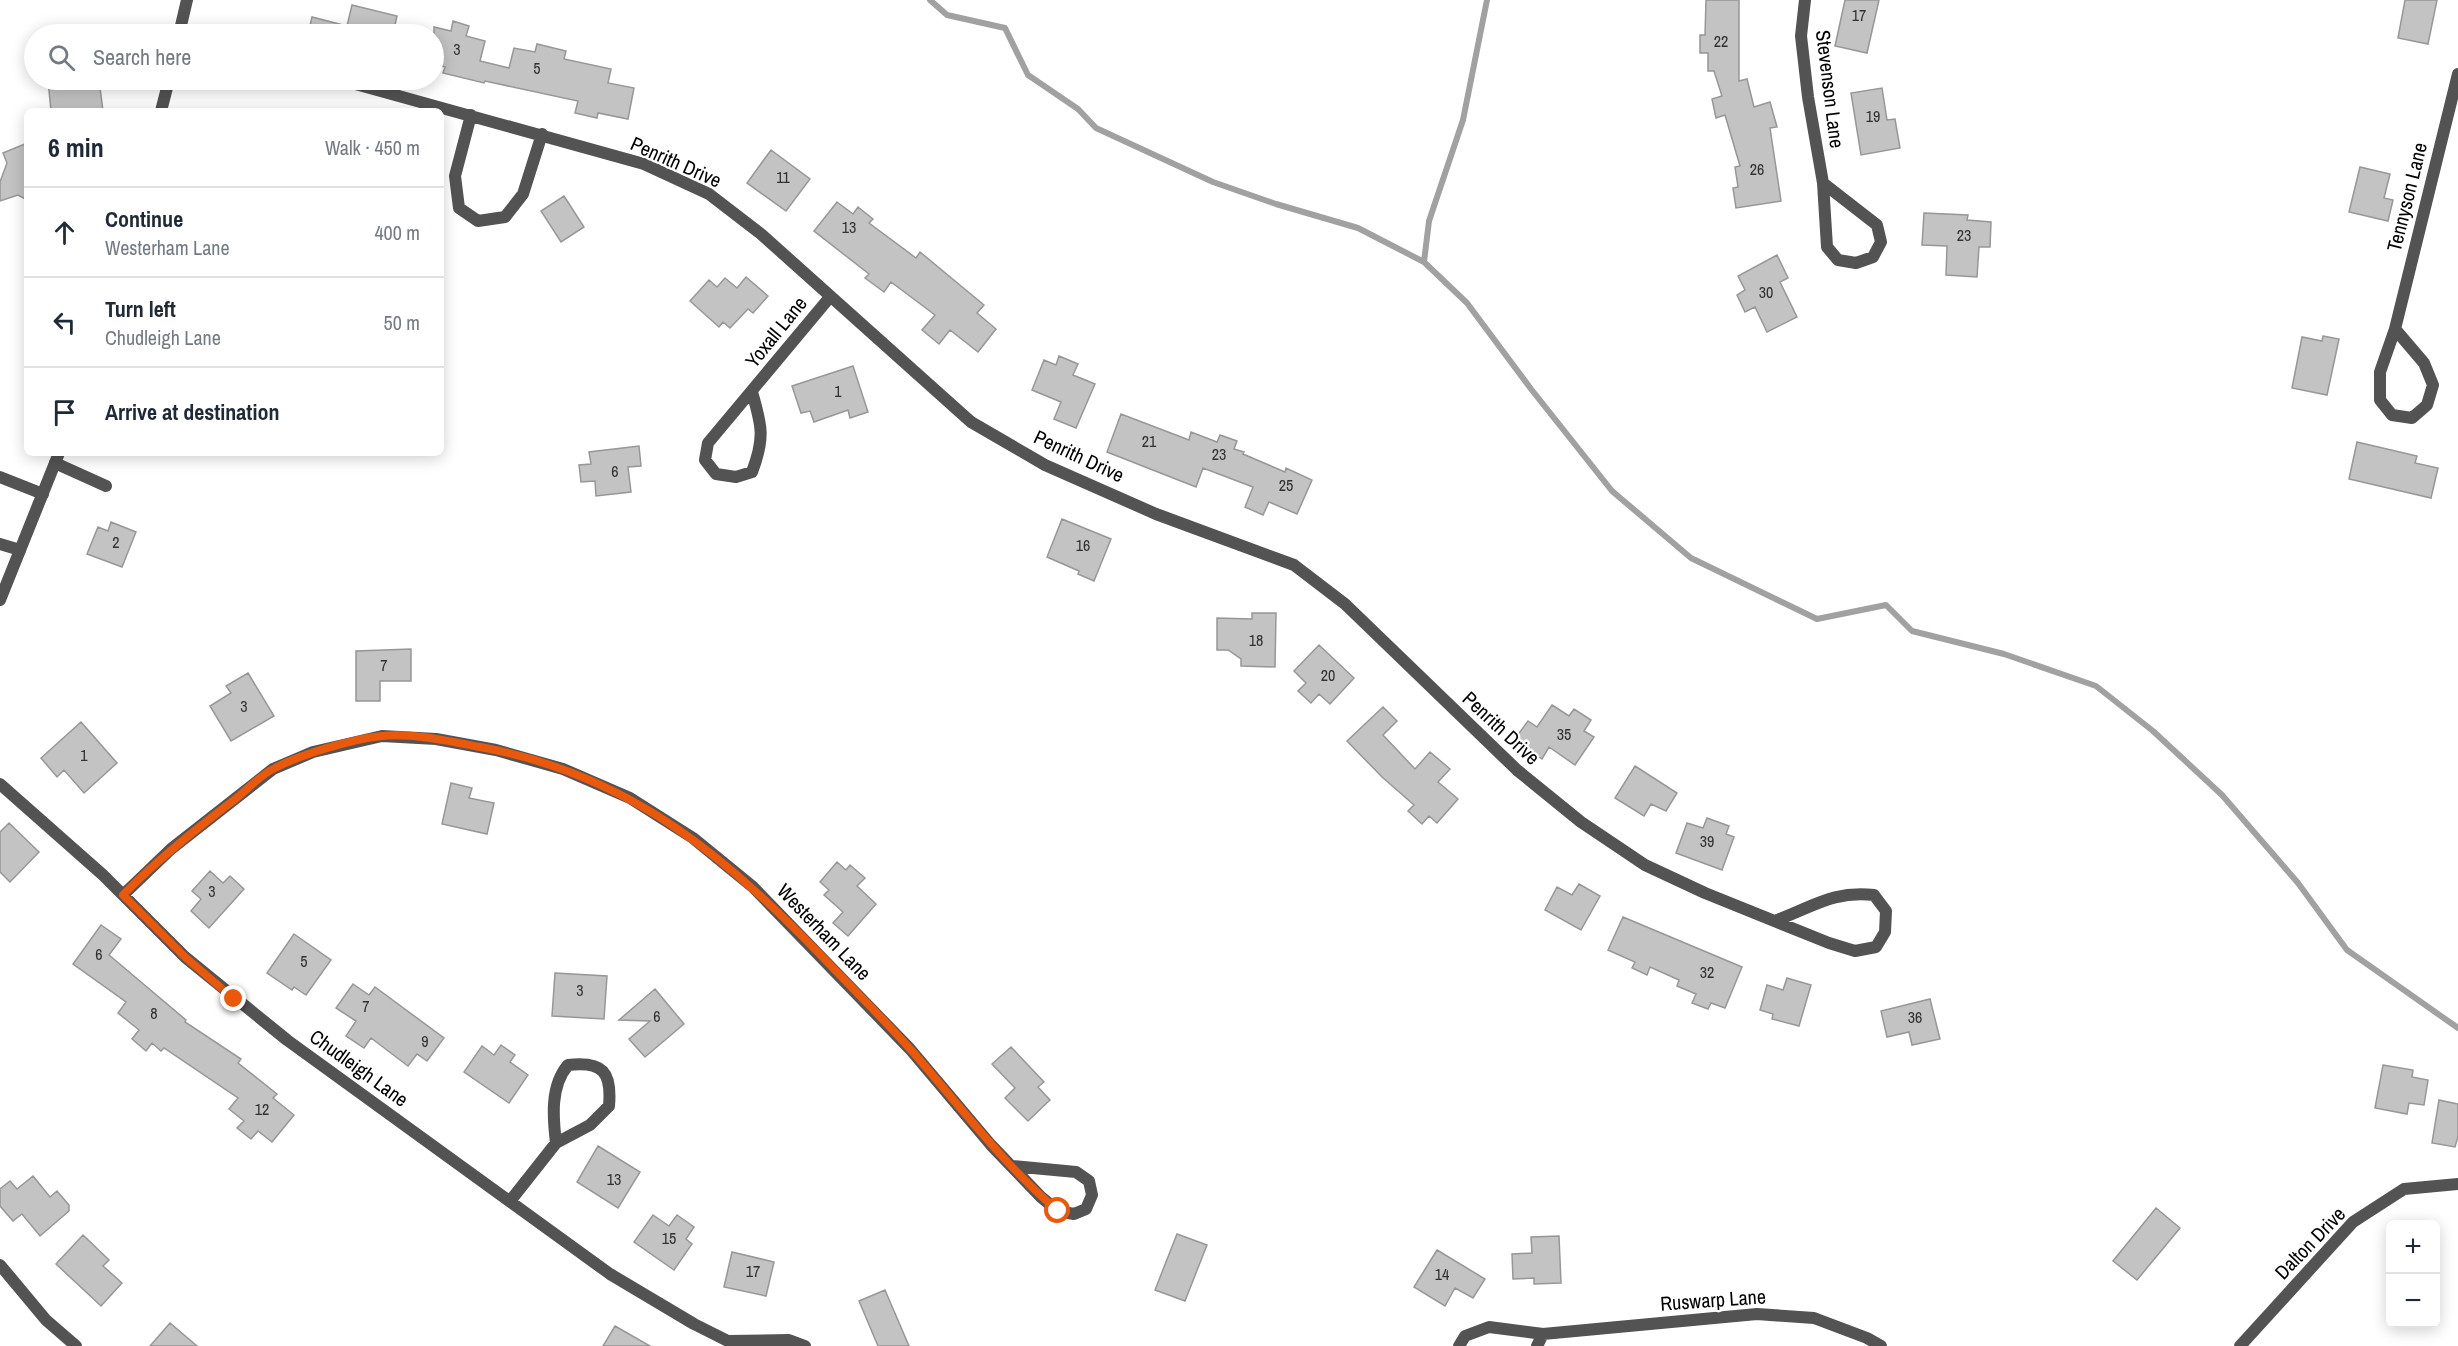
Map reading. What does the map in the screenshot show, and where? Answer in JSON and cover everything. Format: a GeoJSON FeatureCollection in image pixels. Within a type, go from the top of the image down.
{"type":"FeatureCollection","features":[{"type":"Feature","properties":{"kind":"street"},"geometry":{"type":"LineString","coordinates":[[181,24],[187,0]]}},
{"type":"Feature","properties":{"kind":"street","name":"Stevenson Lane"},"geometry":{"type":"LineString","coordinates":[[1804,0],[1801,36],[1808,97],[1823,183],[1827,247],[1839,260],[1856,263],[1873,257],[1881,242],[1877,225],[1823,183]]}},
{"type":"Feature","properties":{"kind":"street","name":"Tennyson Lane"},"geometry":{"type":"LineString","coordinates":[[2395,329],[2424,363],[2433,385],[2427,405],[2412,418],[2392,414],[2380,400],[2380,372],[2395,329],[2458,74]]}},
{"type":"Feature","properties":{"kind":"street"},"geometry":{"type":"LineString","coordinates":[[162,108],[166,90]]}},
{"type":"Feature","properties":{"kind":"street","name":"Penrith Drive"},"geometry":{"type":"LineString","coordinates":[[378,90],[644,164],[709,194],[761,234],[971,422],[1045,465],[1156,514],[1294,565],[1310,575],[1345,604],[1516,770],[1581,822],[1646,864],[1706,893],[1829,943],[1855,951],[1876,947],[1885,932],[1886,911],[1874,895],[1855,893],[1832,897],[1777,920]]}},
{"type":"Feature","properties":{"kind":"street"},"geometry":{"type":"LineString","coordinates":[[471,115],[455,176],[459,208],[478,221],[505,217],[523,194],[542,134]]}},
{"type":"Feature","properties":{"kind":"street","name":"Yoxall Lane"},"geometry":{"type":"LineString","coordinates":[[752,392],[760,420],[761,449],[752,472],[736,477],[716,474],[705,460],[708,443],[830,297]]}},
{"type":"Feature","properties":{"kind":"street"},"geometry":{"type":"LineString","coordinates":[[0,600],[57,458],[106,486]]}},
{"type":"Feature","properties":{"kind":"street"},"geometry":{"type":"LineString","coordinates":[[0,477],[43,494]]}},
{"type":"Feature","properties":{"kind":"street"},"geometry":{"type":"LineString","coordinates":[[0,544],[20,550]]}},
{"type":"Feature","properties":{"kind":"street","name":"Westerham Lane"},"geometry":{"type":"LineString","coordinates":[[123,895],[171,849],[273,769],[314,752],[382,736],[436,739],[496,750],[563,769],[630,798],[693,838],[753,888],[910,1049],[1012,1166],[1058,1211],[1074,1214],[1086,1209],[1092,1196],[1089,1180],[1076,1172],[1012,1166]]}},
{"type":"Feature","properties":{"kind":"street","name":"Chudleigh Lane"},"geometry":{"type":"LineString","coordinates":[[0,784],[25,804],[123,895],[185,957],[234,999],[610,1274],[730,1344],[789,1340],[805,1346]]}},
{"type":"Feature","properties":{"kind":"street"},"geometry":{"type":"LineString","coordinates":[[511,1200],[556,1143],[590,1125],[609,1106],[611,1086],[603,1071],[586,1063],[568,1065],[559,1076],[554,1123],[556,1143]]}},
{"type":"Feature","properties":{"kind":"street","name":"Dalton Drive"},"geometry":{"type":"LineString","coordinates":[[2240,1346],[2353,1222],[2404,1189],[2458,1184]]}},
{"type":"Feature","properties":{"kind":"street"},"geometry":{"type":"LineString","coordinates":[[0,1265],[46,1320],[76,1346]]}},
{"type":"Feature","properties":{"kind":"street","name":"Ruswarp Lane"},"geometry":{"type":"LineString","coordinates":[[1459,1346],[1464,1336],[1489,1327],[1543,1334],[1757,1314],[1814,1318],[1867,1338],[1881,1346]]}},
{"type":"Feature","properties":{"kind":"street"},"geometry":{"type":"LineString","coordinates":[[1537,1346],[1543,1334]]}},
{"type":"Feature","properties":{"kind":"building"},"geometry":{"type":"Polygon","coordinates":[[[1706,0],[1739,0],[1739,81],[1747,79],[1754,107],[1770,102],[1777,127],[1770,128],[1781,201],[1736,208],[1733,188],[1738,187],[1735,167],[1740,166],[1725,115],[1716,118],[1712,99],[1722,96],[1714,71],[1708,71],[1708,53],[1700,53],[1700,35],[1705,35],[1706,0]]]}},
{"type":"Feature","properties":{"kind":"building"},"geometry":{"type":"Polygon","coordinates":[[[1845,0],[1879,0],[1867,53],[1835,46],[1845,0]]]}},
{"type":"Feature","properties":{"kind":"building"},"geometry":{"type":"Polygon","coordinates":[[[2405,0],[2437,0],[2428,44],[2398,38],[2405,0]]]}},
{"type":"Feature","properties":{"kind":"building"},"geometry":{"type":"Polygon","coordinates":[[[352,5],[397,16],[395,24],[347,24],[352,5]]]}},
{"type":"Feature","properties":{"kind":"building"},"geometry":{"type":"Polygon","coordinates":[[[312,17],[339,24],[310,24],[312,17]]]}},
{"type":"Feature","properties":{"kind":"building"},"geometry":{"type":"Polygon","coordinates":[[[453,21],[469,26],[466,36],[485,41],[480,61],[509,68],[514,48],[535,52],[537,44],[566,51],[564,59],[611,69],[608,83],[634,88],[628,119],[598,113],[597,118],[575,113],[578,101],[444,73],[444,29],[451,31],[453,21]]]}},
{"type":"Feature","properties":{"kind":"building"},"geometry":{"type":"Polygon","coordinates":[[[1882,88],[1887,120],[1895,119],[1900,148],[1861,155],[1851,93],[1882,88]]]}},
{"type":"Feature","properties":{"kind":"building"},"geometry":{"type":"Polygon","coordinates":[[[49,90],[100,90],[103,108],[51,108],[49,90]]]}},
{"type":"Feature","properties":{"kind":"building"},"geometry":{"type":"Polygon","coordinates":[[[24,144],[24,198],[18,195],[0,201],[0,182],[7,163],[3,153],[24,144]]]}},
{"type":"Feature","properties":{"kind":"building"},"geometry":{"type":"Polygon","coordinates":[[[771,150],[810,179],[786,211],[747,183],[771,150]]]}},
{"type":"Feature","properties":{"kind":"building"},"geometry":{"type":"Polygon","coordinates":[[[2360,167],[2390,174],[2384,198],[2393,200],[2388,221],[2349,212],[2360,167]]]}},
{"type":"Feature","properties":{"kind":"building"},"geometry":{"type":"Polygon","coordinates":[[[564,196],[584,227],[561,242],[541,211],[564,196]]]}},
{"type":"Feature","properties":{"kind":"building"},"geometry":{"type":"Polygon","coordinates":[[[837,202],[853,214],[858,207],[873,219],[869,223],[916,258],[920,252],[984,305],[977,313],[996,329],[978,352],[950,330],[939,344],[922,330],[935,315],[891,282],[884,292],[865,278],[869,274],[814,231],[837,202]]]}},
{"type":"Feature","properties":{"kind":"building"},"geometry":{"type":"Polygon","coordinates":[[[1924,213],[1968,215],[1967,220],[1991,222],[1990,247],[1979,247],[1977,277],[1946,275],[1947,246],[1922,245],[1924,213]]]}},
{"type":"Feature","properties":{"kind":"building"},"geometry":{"type":"Polygon","coordinates":[[[1777,255],[1788,278],[1780,282],[1797,317],[1767,332],[1755,307],[1745,312],[1737,295],[1745,290],[1738,276],[1777,255]]]}},
{"type":"Feature","properties":{"kind":"building"},"geometry":{"type":"Polygon","coordinates":[[[746,277],[768,296],[753,313],[748,309],[730,328],[723,322],[719,327],[690,301],[709,280],[717,287],[725,278],[737,288],[746,277]]]}},
{"type":"Feature","properties":{"kind":"building"},"geometry":{"type":"Polygon","coordinates":[[[2323,336],[2339,339],[2327,395],[2292,388],[2302,337],[2322,341],[2323,336]]]}},
{"type":"Feature","properties":{"kind":"building"},"geometry":{"type":"Polygon","coordinates":[[[1059,356],[1078,364],[1073,375],[1095,384],[1076,428],[1054,419],[1061,402],[1032,390],[1044,360],[1056,365],[1059,356]]]}},
{"type":"Feature","properties":{"kind":"building"},"geometry":{"type":"Polygon","coordinates":[[[853,366],[868,412],[850,418],[848,410],[814,422],[810,411],[801,413],[792,386],[853,366]]]}},
{"type":"Feature","properties":{"kind":"building"},"geometry":{"type":"Polygon","coordinates":[[[1121,414],[1189,440],[1191,432],[1217,442],[1220,435],[1237,441],[1234,449],[1244,452],[1243,454],[1285,472],[1286,468],[1312,480],[1297,514],[1269,502],[1263,515],[1245,507],[1253,487],[1203,468],[1196,487],[1107,452],[1121,414]]]}},
{"type":"Feature","properties":{"kind":"building"},"geometry":{"type":"Polygon","coordinates":[[[2357,442],[2417,456],[2415,463],[2438,468],[2431,498],[2349,479],[2357,442]]]}},
{"type":"Feature","properties":{"kind":"building"},"geometry":{"type":"Polygon","coordinates":[[[639,446],[641,466],[628,467],[631,492],[596,496],[595,481],[581,482],[579,465],[591,464],[589,452],[639,446]]]}},
{"type":"Feature","properties":{"kind":"building"},"geometry":{"type":"Polygon","coordinates":[[[1062,519],[1111,539],[1094,581],[1078,574],[1079,571],[1047,557],[1062,519]]]}},
{"type":"Feature","properties":{"kind":"building"},"geometry":{"type":"Polygon","coordinates":[[[111,522],[136,532],[122,567],[87,554],[98,527],[108,531],[111,522]]]}},
{"type":"Feature","properties":{"kind":"building"},"geometry":{"type":"Polygon","coordinates":[[[1252,613],[1276,613],[1275,667],[1241,666],[1241,659],[1228,650],[1217,650],[1217,618],[1252,619],[1252,613]]]}},
{"type":"Feature","properties":{"kind":"building"},"geometry":{"type":"Polygon","coordinates":[[[1319,645],[1354,678],[1330,704],[1319,694],[1311,703],[1298,691],[1306,683],[1294,671],[1319,645]]]}},
{"type":"Feature","properties":{"kind":"building"},"geometry":{"type":"Polygon","coordinates":[[[411,649],[411,681],[380,681],[380,701],[356,701],[356,651],[411,649]]]}},
{"type":"Feature","properties":{"kind":"building"},"geometry":{"type":"Polygon","coordinates":[[[248,673],[274,716],[231,741],[210,706],[231,693],[226,686],[248,673]]]}},
{"type":"Feature","properties":{"kind":"building"},"geometry":{"type":"Polygon","coordinates":[[[1552,705],[1569,716],[1574,709],[1591,720],[1584,731],[1594,737],[1575,765],[1549,747],[1542,759],[1514,740],[1528,721],[1537,727],[1552,705]]]}},
{"type":"Feature","properties":{"kind":"building"},"geometry":{"type":"Polygon","coordinates":[[[1383,707],[1397,721],[1383,735],[1415,769],[1430,752],[1450,769],[1438,782],[1458,799],[1437,823],[1429,816],[1422,824],[1408,811],[1414,805],[1382,777],[1347,741],[1383,707]]]}},
{"type":"Feature","properties":{"kind":"building"},"geometry":{"type":"Polygon","coordinates":[[[81,722],[117,763],[84,793],[64,770],[57,777],[41,758],[81,722]]]}},
{"type":"Feature","properties":{"kind":"building"},"geometry":{"type":"Polygon","coordinates":[[[1635,766],[1677,793],[1666,811],[1651,804],[1644,816],[1615,798],[1635,766]]]}},
{"type":"Feature","properties":{"kind":"building"},"geometry":{"type":"Polygon","coordinates":[[[451,783],[472,788],[469,798],[494,803],[487,834],[442,824],[451,783]]]}},
{"type":"Feature","properties":{"kind":"building"},"geometry":{"type":"Polygon","coordinates":[[[1707,818],[1729,826],[1726,834],[1734,837],[1722,870],[1676,853],[1687,823],[1703,828],[1707,818]]]}},
{"type":"Feature","properties":{"kind":"building"},"geometry":{"type":"Polygon","coordinates":[[[9,823],[39,852],[10,882],[0,872],[0,832],[9,823]]]}},
{"type":"Feature","properties":{"kind":"building"},"geometry":{"type":"Polygon","coordinates":[[[837,862],[846,870],[850,865],[865,878],[857,886],[876,904],[848,936],[833,923],[843,912],[824,895],[829,890],[820,882],[837,862]]]}},
{"type":"Feature","properties":{"kind":"building"},"geometry":{"type":"Polygon","coordinates":[[[210,871],[223,883],[230,876],[244,889],[209,928],[191,911],[201,899],[192,891],[210,871]]]}},
{"type":"Feature","properties":{"kind":"building"},"geometry":{"type":"Polygon","coordinates":[[[1579,884],[1600,896],[1581,930],[1545,910],[1557,887],[1572,895],[1579,884]]]}},
{"type":"Feature","properties":{"kind":"building"},"geometry":{"type":"Polygon","coordinates":[[[1623,917],[1742,967],[1725,1008],[1711,1003],[1708,1009],[1692,1003],[1696,994],[1677,986],[1679,980],[1650,967],[1647,975],[1632,968],[1635,962],[1608,950],[1623,917]]]}},
{"type":"Feature","properties":{"kind":"building"},"geometry":{"type":"Polygon","coordinates":[[[101,925],[121,939],[109,955],[186,1020],[185,1022],[241,1059],[238,1063],[277,1094],[273,1098],[294,1115],[272,1142],[258,1131],[251,1139],[237,1128],[244,1121],[229,1109],[238,1098],[164,1048],[161,1051],[152,1043],[146,1051],[132,1039],[139,1030],[118,1013],[126,1002],[73,964],[101,925]]]}},
{"type":"Feature","properties":{"kind":"building"},"geometry":{"type":"Polygon","coordinates":[[[294,934],[331,960],[306,995],[294,987],[292,990],[267,973],[294,934]]]}},
{"type":"Feature","properties":{"kind":"building"},"geometry":{"type":"Polygon","coordinates":[[[555,973],[607,976],[604,1019],[552,1016],[555,973]]]}},
{"type":"Feature","properties":{"kind":"building"},"geometry":{"type":"Polygon","coordinates":[[[1787,978],[1811,985],[1799,1026],[1772,1019],[1773,1014],[1760,1010],[1767,985],[1783,990],[1787,978]]]}},
{"type":"Feature","properties":{"kind":"building"},"geometry":{"type":"Polygon","coordinates":[[[353,984],[369,995],[375,987],[444,1038],[427,1061],[417,1054],[408,1066],[371,1038],[364,1048],[346,1036],[356,1021],[336,1008],[353,984]]]}},
{"type":"Feature","properties":{"kind":"building"},"geometry":{"type":"Polygon","coordinates":[[[655,989],[684,1024],[645,1057],[629,1039],[650,1021],[619,1020],[655,989]]]}},
{"type":"Feature","properties":{"kind":"building"},"geometry":{"type":"Polygon","coordinates":[[[1930,999],[1940,1039],[1912,1045],[1909,1032],[1887,1037],[1881,1011],[1930,999]]]}},
{"type":"Feature","properties":{"kind":"building"},"geometry":{"type":"Polygon","coordinates":[[[501,1045],[515,1055],[510,1062],[528,1075],[509,1103],[464,1072],[482,1046],[494,1055],[501,1045]]]}},
{"type":"Feature","properties":{"kind":"building"},"geometry":{"type":"Polygon","coordinates":[[[1011,1047],[1044,1082],[1038,1087],[1050,1100],[1028,1121],[1005,1098],[1015,1088],[992,1064],[1011,1047]]]}},
{"type":"Feature","properties":{"kind":"building"},"geometry":{"type":"Polygon","coordinates":[[[2383,1065],[2413,1070],[2412,1077],[2428,1080],[2424,1105],[2409,1103],[2407,1114],[2375,1108],[2383,1065]]]}},
{"type":"Feature","properties":{"kind":"building"},"geometry":{"type":"Polygon","coordinates":[[[2439,1100],[2458,1104],[2458,1137],[2455,1147],[2432,1143],[2439,1100]]]}},
{"type":"Feature","properties":{"kind":"building"},"geometry":{"type":"Polygon","coordinates":[[[598,1146],[640,1172],[618,1208],[577,1182],[598,1146]]]}},
{"type":"Feature","properties":{"kind":"building"},"geometry":{"type":"Polygon","coordinates":[[[33,1176],[50,1197],[57,1191],[69,1205],[69,1211],[40,1236],[22,1214],[13,1221],[0,1206],[0,1189],[10,1181],[17,1189],[33,1176]]]}},
{"type":"Feature","properties":{"kind":"building"},"geometry":{"type":"Polygon","coordinates":[[[2156,1208],[2180,1228],[2137,1280],[2113,1261],[2156,1208]]]}},
{"type":"Feature","properties":{"kind":"building"},"geometry":{"type":"Polygon","coordinates":[[[653,1215],[669,1226],[677,1215],[694,1227],[686,1239],[692,1244],[674,1270],[634,1242],[653,1215]]]}},
{"type":"Feature","properties":{"kind":"building"},"geometry":{"type":"Polygon","coordinates":[[[1177,1234],[1207,1245],[1185,1301],[1155,1290],[1177,1234]]]}},
{"type":"Feature","properties":{"kind":"building"},"geometry":{"type":"Polygon","coordinates":[[[83,1235],[109,1260],[103,1266],[122,1283],[101,1306],[56,1264],[83,1235]]]}},
{"type":"Feature","properties":{"kind":"building"},"geometry":{"type":"Polygon","coordinates":[[[1559,1236],[1561,1283],[1534,1284],[1534,1278],[1513,1279],[1512,1254],[1532,1253],[1531,1237],[1559,1236]]]}},
{"type":"Feature","properties":{"kind":"building"},"geometry":{"type":"Polygon","coordinates":[[[1437,1250],[1485,1279],[1473,1298],[1455,1288],[1445,1306],[1414,1287],[1437,1250]]]}},
{"type":"Feature","properties":{"kind":"building"},"geometry":{"type":"Polygon","coordinates":[[[732,1252],[774,1262],[766,1296],[724,1287],[732,1252]]]}},
{"type":"Feature","properties":{"kind":"building"},"geometry":{"type":"Polygon","coordinates":[[[885,1290],[909,1346],[878,1346],[859,1301],[885,1290]]]}},
{"type":"Feature","properties":{"kind":"building"},"geometry":{"type":"Polygon","coordinates":[[[170,1323],[197,1346],[150,1346],[170,1323]]]}},
{"type":"Feature","properties":{"kind":"building"},"geometry":{"type":"Polygon","coordinates":[[[615,1326],[650,1346],[603,1346],[615,1326]]]}},
{"type":"Feature","properties":{"kind":"waterway"},"geometry":{"type":"LineString","coordinates":[[930,0],[947,15],[1005,28],[1028,75],[1078,109],[1096,128],[1213,182],[1276,204],[1358,228],[1424,262],[1467,303],[1531,389],[1612,491],[1691,558],[1817,619],[1886,605],[1912,631],[2004,654],[2096,686],[2153,731],[2222,795],[2298,883],[2347,950],[2458,1028]]}},
{"type":"Feature","properties":{"kind":"waterway"},"geometry":{"type":"LineString","coordinates":[[1424,262],[1429,221],[1463,120],[1487,0]]}},
{"type":"Feature","properties":{"kind":"route"},"geometry":{"type":"LineString","coordinates":[[234,999],[185,957],[123,895],[137,880],[201,824],[273,769],[314,752],[382,736],[436,739],[496,750],[563,769],[630,798],[693,838],[753,888],[808,942],[910,1049],[991,1145],[1041,1197],[1058,1211]]}}]}
